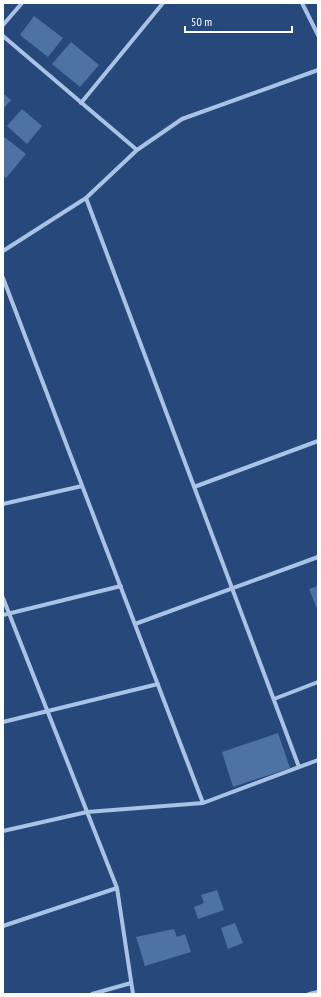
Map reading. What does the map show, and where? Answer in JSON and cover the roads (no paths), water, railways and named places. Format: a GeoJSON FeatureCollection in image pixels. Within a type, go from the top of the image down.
{"type":"FeatureCollection","features":[{"type":"Feature","properties":{"kind":"street"},"geometry":{"type":"LineString","coordinates":[[3,25],[22,3]]}},
{"type":"Feature","properties":{"kind":"street"},"geometry":{"type":"LineString","coordinates":[[81,103],[163,3]]}},
{"type":"Feature","properties":{"kind":"street"},"geometry":{"type":"LineString","coordinates":[[302,3],[318,35]]}},
{"type":"Feature","properties":{"kind":"street"},"geometry":{"type":"LineString","coordinates":[[3,36],[137,150]]}},
{"type":"Feature","properties":{"kind":"street"},"geometry":{"type":"LineString","coordinates":[[3,251],[86,198],[137,150],[182,119],[318,70]]}},
{"type":"Feature","properties":{"kind":"street"},"geometry":{"type":"LineString","coordinates":[[86,198],[300,767]]}},
{"type":"Feature","properties":{"kind":"street"},"geometry":{"type":"LineString","coordinates":[[3,278],[203,803]]}},
{"type":"Feature","properties":{"kind":"street"},"geometry":{"type":"LineString","coordinates":[[194,487],[318,441]]}},
{"type":"Feature","properties":{"kind":"street"},"geometry":{"type":"LineString","coordinates":[[3,504],[82,486]]}},
{"type":"Feature","properties":{"kind":"street"},"geometry":{"type":"LineString","coordinates":[[135,624],[318,557]]}},
{"type":"Feature","properties":{"kind":"street"},"geometry":{"type":"LineString","coordinates":[[3,615],[120,586]]}},
{"type":"Feature","properties":{"kind":"street"},"geometry":{"type":"LineString","coordinates":[[3,598],[117,888],[132,994]]}},
{"type":"Feature","properties":{"kind":"street"},"geometry":{"type":"LineString","coordinates":[[274,699],[318,682]]}},
{"type":"Feature","properties":{"kind":"street"},"geometry":{"type":"LineString","coordinates":[[3,722],[158,684]]}},
{"type":"Feature","properties":{"kind":"street"},"geometry":{"type":"LineString","coordinates":[[3,831],[87,812],[203,803],[318,760]]}},
{"type":"Feature","properties":{"kind":"street"},"geometry":{"type":"LineString","coordinates":[[3,926],[117,888]]}},
{"type":"Feature","properties":{"kind":"street"},"geometry":{"type":"LineString","coordinates":[[92,994],[131,983]]}},
{"type":"Feature","properties":{"kind":"street"},"geometry":{"type":"LineString","coordinates":[[309,994],[318,992]]}}]}
